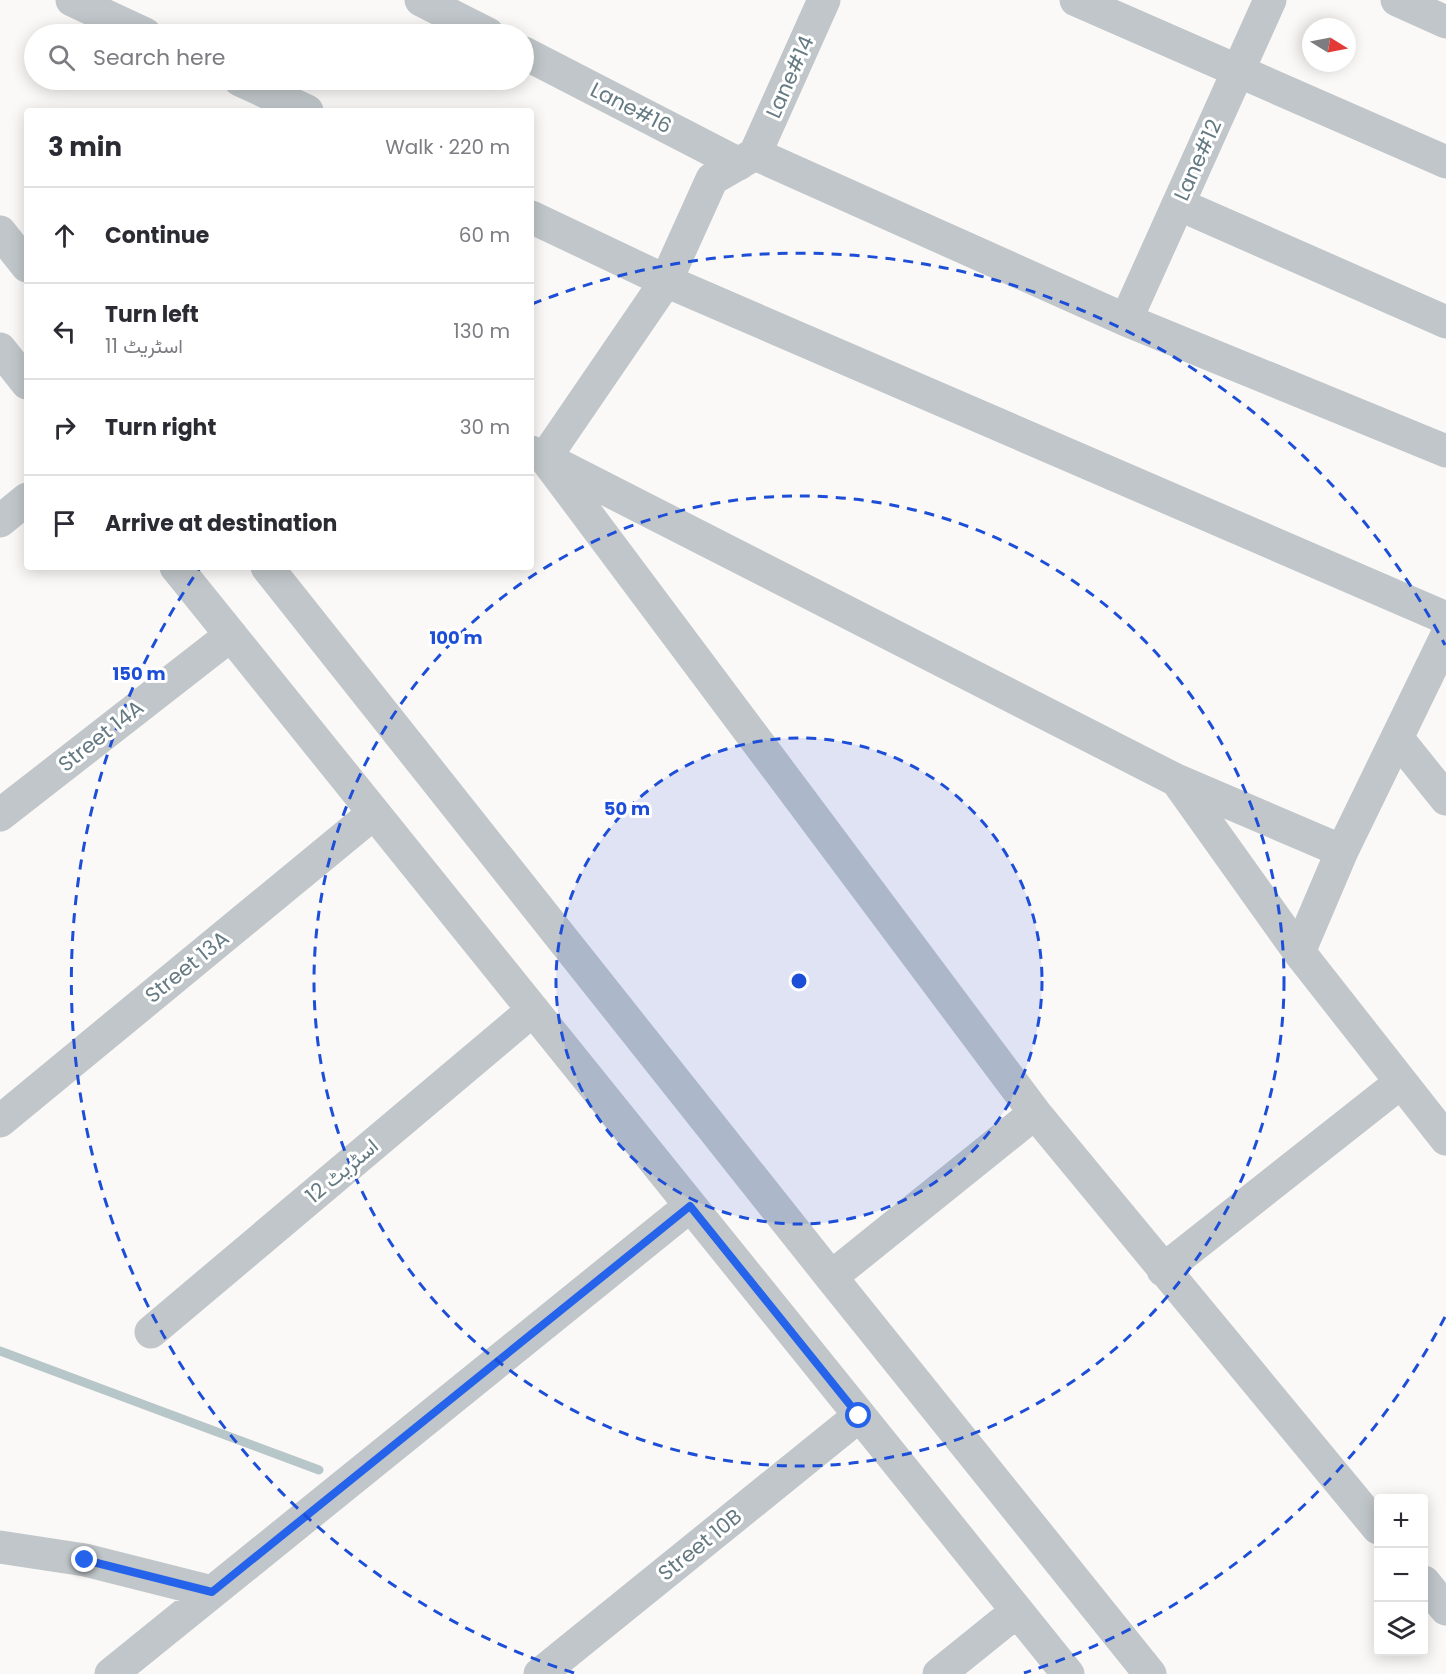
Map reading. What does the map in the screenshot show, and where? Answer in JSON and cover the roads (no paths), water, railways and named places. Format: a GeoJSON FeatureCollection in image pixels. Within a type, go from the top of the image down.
{"type":"FeatureCollection","features":[{"type":"Feature","properties":{"kind":"street"},"geometry":{"type":"LineString","coordinates":[[72,0],[124,24]]}},
{"type":"Feature","properties":{"kind":"street"},"geometry":{"type":"LineString","coordinates":[[421,0],[468,24]]}},
{"type":"Feature","properties":{"kind":"street","name":"Lane#14"},"geometry":{"type":"LineString","coordinates":[[747,159],[824,0]]}},
{"type":"Feature","properties":{"kind":"street"},"geometry":{"type":"LineString","coordinates":[[1076,0],[1446,162]]}},
{"type":"Feature","properties":{"kind":"street","name":"Lane#12"},"geometry":{"type":"LineString","coordinates":[[1126,320],[1270,0]]}},
{"type":"Feature","properties":{"kind":"street"},"geometry":{"type":"LineString","coordinates":[[1397,0],[1446,22]]}},
{"type":"Feature","properties":{"kind":"street","name":"Lane#16"},"geometry":{"type":"LineString","coordinates":[[534,58],[747,159],[1126,320],[1446,451]]}},
{"type":"Feature","properties":{"kind":"street"},"geometry":{"type":"LineString","coordinates":[[262,90],[301,108]]}},
{"type":"Feature","properties":{"kind":"street"},"geometry":{"type":"LineString","coordinates":[[538,455],[666,281],[712,179],[747,159]]}},
{"type":"Feature","properties":{"kind":"street"},"geometry":{"type":"LineString","coordinates":[[1178,204],[1446,322]]}},
{"type":"Feature","properties":{"kind":"street"},"geometry":{"type":"LineString","coordinates":[[0,218],[24,228]]}},
{"type":"Feature","properties":{"kind":"street"},"geometry":{"type":"LineString","coordinates":[[534,218],[666,281],[1446,618]]}},
{"type":"Feature","properties":{"kind":"street"},"geometry":{"type":"LineString","coordinates":[[0,232],[24,262]]}},
{"type":"Feature","properties":{"kind":"street"},"geometry":{"type":"LineString","coordinates":[[0,349],[24,379]]}},
{"type":"Feature","properties":{"kind":"street"},"geometry":{"type":"LineString","coordinates":[[538,455],[1176,780],[1342,851]]}},
{"type":"Feature","properties":{"kind":"street"},"geometry":{"type":"LineString","coordinates":[[538,455],[1035,1113],[1374,1523]]}},
{"type":"Feature","properties":{"kind":"street"},"geometry":{"type":"LineString","coordinates":[[0,521],[24,502]]}},
{"type":"Feature","properties":{"kind":"street"},"geometry":{"type":"LineString","coordinates":[[178,570],[1068,1674]]}},
{"type":"Feature","properties":{"kind":"street"},"geometry":{"type":"LineString","coordinates":[[269,570],[831,1277],[1150,1674]]}},
{"type":"Feature","properties":{"kind":"street","name":"Street 14A"},"geometry":{"type":"LineString","coordinates":[[0,815],[231,635]]}},
{"type":"Feature","properties":{"kind":"street"},"geometry":{"type":"LineString","coordinates":[[1299,952],[1342,851],[1398,740],[1446,637]]}},
{"type":"Feature","properties":{"kind":"street"},"geometry":{"type":"LineString","coordinates":[[1398,740],[1446,799]]}},
{"type":"Feature","properties":{"kind":"street"},"geometry":{"type":"LineString","coordinates":[[1176,780],[1299,952],[1446,1139]]}},
{"type":"Feature","properties":{"kind":"street","name":"Street 13A"},"geometry":{"type":"LineString","coordinates":[[0,1121],[374,813]]}},
{"type":"Feature","properties":{"kind":"street","name":"اسٹریٹ 12"},"geometry":{"type":"LineString","coordinates":[[151,1332],[532,1010]]}},
{"type":"Feature","properties":{"kind":"street"},"geometry":{"type":"LineString","coordinates":[[1163,1270],[1400,1083]]}},
{"type":"Feature","properties":{"kind":"street"},"geometry":{"type":"LineString","coordinates":[[831,1277],[1035,1113]]}},
{"type":"Feature","properties":{"kind":"street"},"geometry":{"type":"LineString","coordinates":[[111,1674],[690,1206]]}},
{"type":"Feature","properties":{"kind":"street","name":"Street 10B"},"geometry":{"type":"LineString","coordinates":[[540,1674],[859,1416]]}},
{"type":"Feature","properties":{"kind":"street"},"geometry":{"type":"LineString","coordinates":[[0,1547],[85,1560],[212,1592]]}},
{"type":"Feature","properties":{"kind":"street"},"geometry":{"type":"LineString","coordinates":[[1428,1587],[1446,1609]]}},
{"type":"Feature","properties":{"kind":"street"},"geometry":{"type":"LineString","coordinates":[[939,1674],[1017,1611]]}},
{"type":"Feature","properties":{"kind":"waterway"},"geometry":{"type":"LineString","coordinates":[[0,1351],[319,1470]]}}]}
